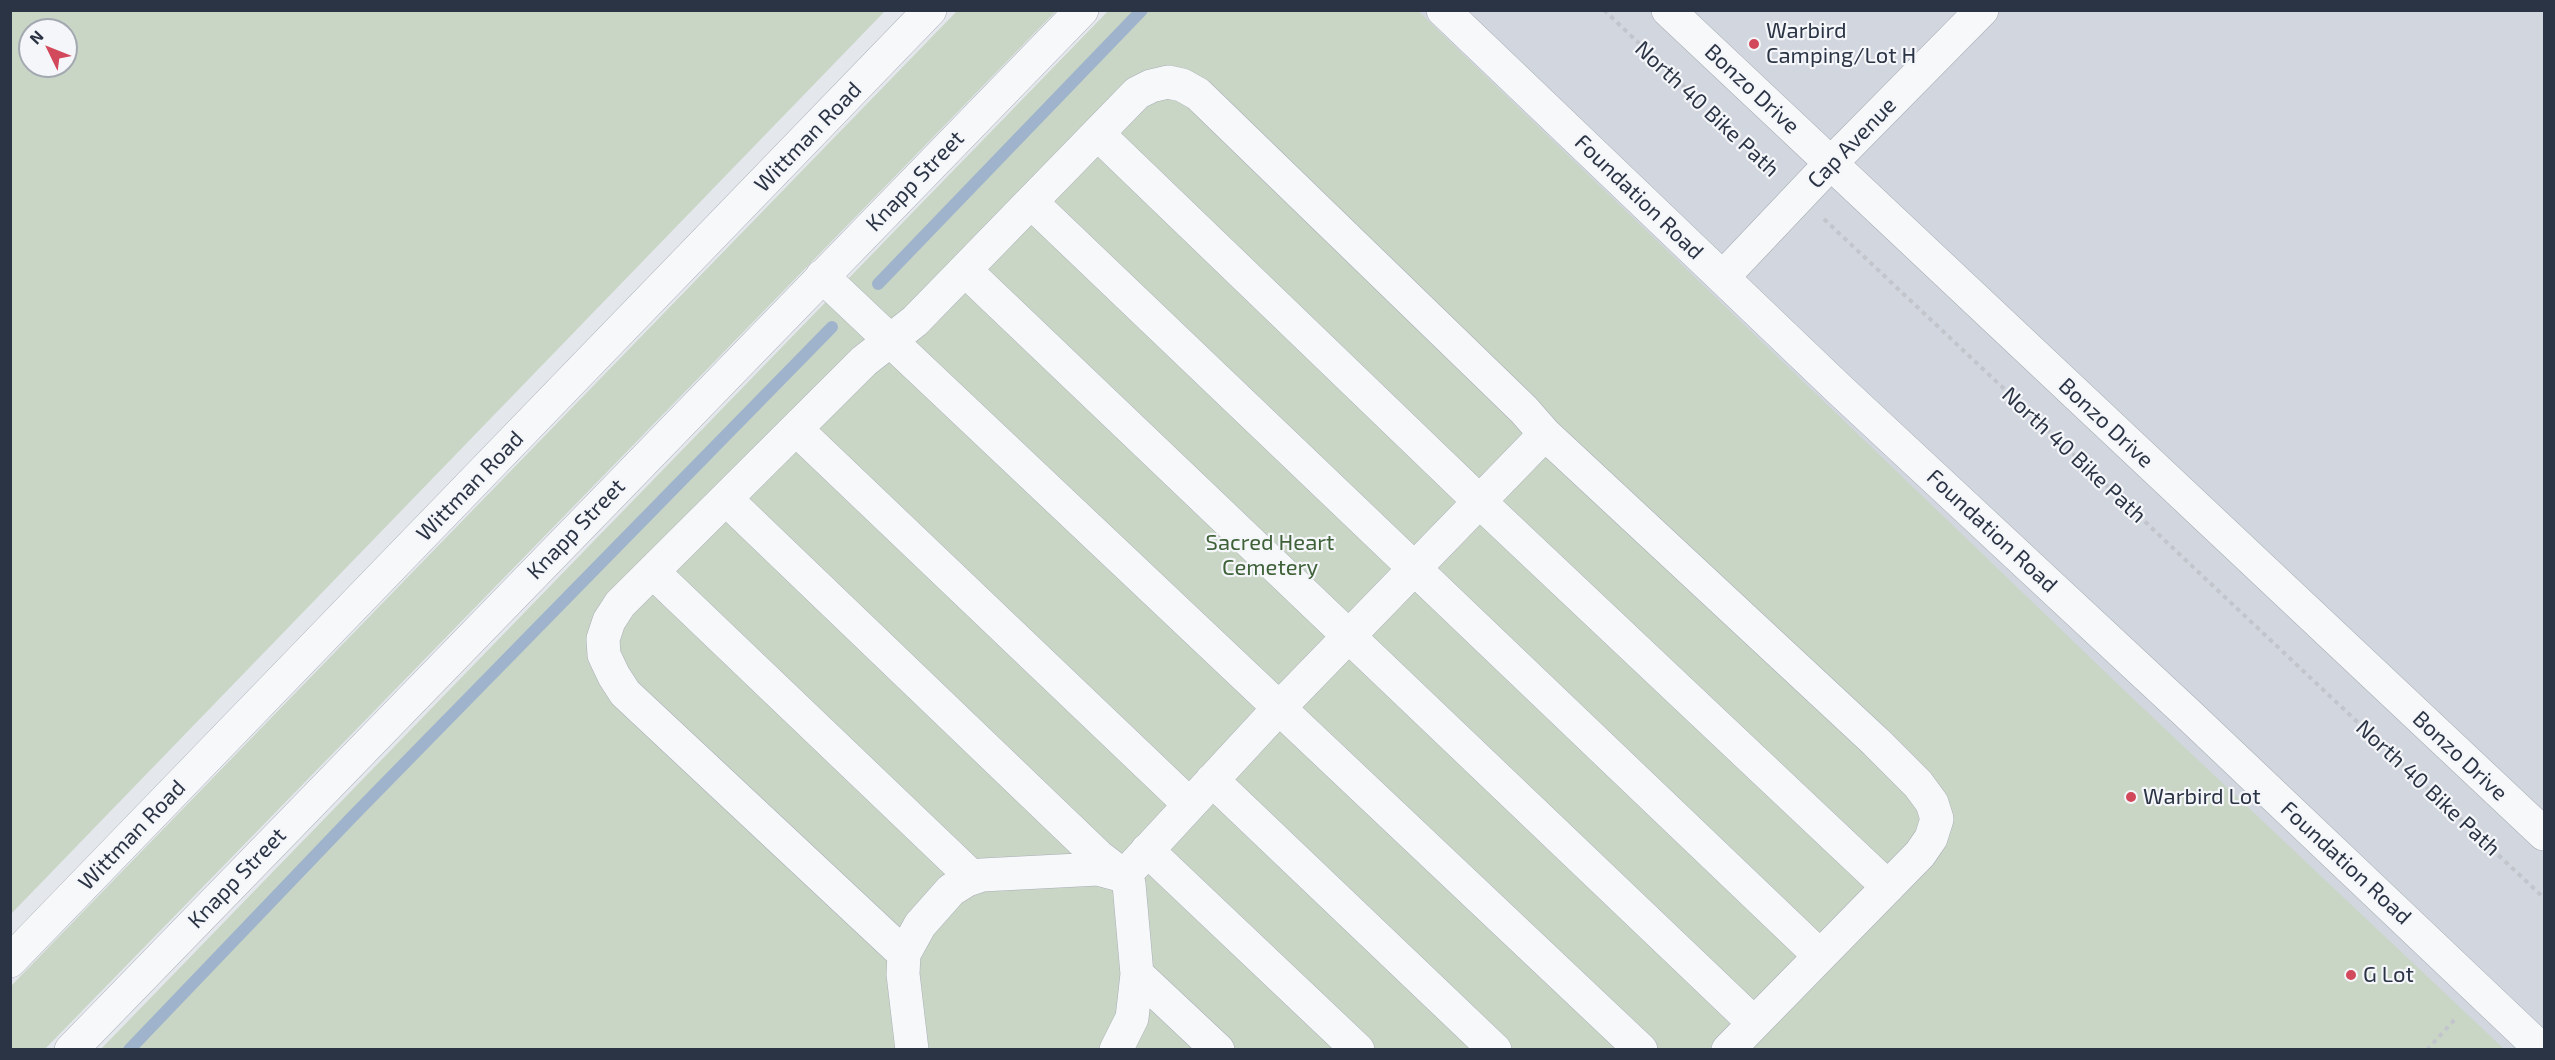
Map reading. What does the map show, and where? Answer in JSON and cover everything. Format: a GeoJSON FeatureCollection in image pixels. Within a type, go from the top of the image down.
{"type":"FeatureCollection","features":[{"type":"Feature","properties":{"kind":"street","name":"Wittman Road"},"geometry":{"type":"LineString","coordinates":[[10,961],[930,10]]}},
{"type":"Feature","properties":{"kind":"street","name":"Knapp Street"},"geometry":{"type":"LineString","coordinates":[[71,1050],[1082,10]]}},
{"type":"Feature","properties":{"kind":"street","name":"Foundation Road"},"geometry":{"type":"LineString","coordinates":[[1443,10],[2542,1050]]}},
{"type":"Feature","properties":{"kind":"street","name":"Bonzo Drive"},"geometry":{"type":"LineString","coordinates":[[1668,10],[2544,834]]}},
{"type":"Feature","properties":{"kind":"street","name":"Cap Avenue"},"geometry":{"type":"LineString","coordinates":[[1723,277],[1831,163],[1982,10]]}},
{"type":"Feature","properties":{"kind":"street"},"geometry":{"type":"LineString","coordinates":[[904,954],[625,693],[604,656],[603,639],[609,621],[620,604],[864,361],[915,321],[1137,93],[1151,86],[1168,82],[1182,85],[1198,94],[1524,410],[1545,434],[1876,742],[1932,802],[1937,819],[1931,838],[1920,854],[1728,1050]]}},
{"type":"Feature","properties":{"kind":"street"},"geometry":{"type":"LineString","coordinates":[[1098,134],[1480,502],[1888,887]]}},
{"type":"Feature","properties":{"kind":"street"},"geometry":{"type":"LineString","coordinates":[[1031,202],[1820,956]]}},
{"type":"Feature","properties":{"kind":"street"},"geometry":{"type":"LineString","coordinates":[[964,270],[1754,1023]]}},
{"type":"Feature","properties":{"kind":"street"},"geometry":{"type":"LineString","coordinates":[[822,276],[1641,1050]]}},
{"type":"Feature","properties":{"kind":"street"},"geometry":{"type":"LineString","coordinates":[[796,429],[1190,804]]}},
{"type":"Feature","properties":{"kind":"street"},"geometry":{"type":"LineString","coordinates":[[1124,876],[1279,708],[1545,434]]}},
{"type":"Feature","properties":{"kind":"street"},"geometry":{"type":"LineString","coordinates":[[726,499],[1098,856],[1124,876],[1129,884],[1137,975],[1132,1018],[1116,1050]]}},
{"type":"Feature","properties":{"kind":"street"},"geometry":{"type":"LineString","coordinates":[[653,572],[973,878]]}},
{"type":"Feature","properties":{"kind":"street"},"geometry":{"type":"LineString","coordinates":[[1212,780],[1495,1050]]}},
{"type":"Feature","properties":{"kind":"street"},"geometry":{"type":"LineString","coordinates":[[1147,850],[1358,1050]]}},
{"type":"Feature","properties":{"kind":"street"},"geometry":{"type":"LineString","coordinates":[[912,1050],[903,974],[904,954],[920,925],[937,903],[951,890],[982,875],[1098,869],[1124,876]]}},
{"type":"Feature","properties":{"kind":"street"},"geometry":{"type":"LineString","coordinates":[[1137,975],[1218,1050]]}},
{"type":"Feature","properties":{"kind":"path","name":"North 40 Bike Path"},"geometry":{"type":"LineString","coordinates":[[1604,10],[2544,898]]}},
{"type":"Feature","properties":{"kind":"path"},"geometry":{"type":"LineString","coordinates":[[2427,1050],[2481,992]]}},
{"type":"Feature","properties":{"kind":"shaded area"},"geometry":{"type":"Polygon","coordinates":[[[1418,11],[2544,11],[2544,1049],[1775,1049],[1418,11]]]}},
{"type":"Feature","properties":{"kind":"green space"},"geometry":{"type":"Polygon","coordinates":[[[958,10],[1056,11],[45,1049],[11,1049],[11,986],[958,10]]]}},
{"type":"Feature","properties":{"kind":"green space","name":"Sacred Heart Cemetery"},"geometry":{"type":"Polygon","coordinates":[[[1109,10],[1418,11],[2127,693],[2504,1049],[100,1050],[1109,10]]]}},
{"type":"Feature","properties":{"kind":"green space"},"geometry":{"type":"Polygon","coordinates":[[[10,11],[885,11],[11,914],[10,11]]]}},
{"type":"Feature","properties":{"kind":"waterway"},"geometry":{"type":"LineString","coordinates":[[878,284],[1142,10]]}},
{"type":"Feature","properties":{"kind":"waterway"},"geometry":{"type":"LineString","coordinates":[[129,1050],[353,816],[832,327]]}},
{"type":"Feature","properties":{"kind":"place","name":"Warbird Camping/Lot H"},"geometry":{"type":"Point","coordinates":[1754,44]}},
{"type":"Feature","properties":{"kind":"place","name":"Warbird Lot"},"geometry":{"type":"Point","coordinates":[2131,797]}},
{"type":"Feature","properties":{"kind":"place","name":"G Lot"},"geometry":{"type":"Point","coordinates":[2351,975]}}]}
